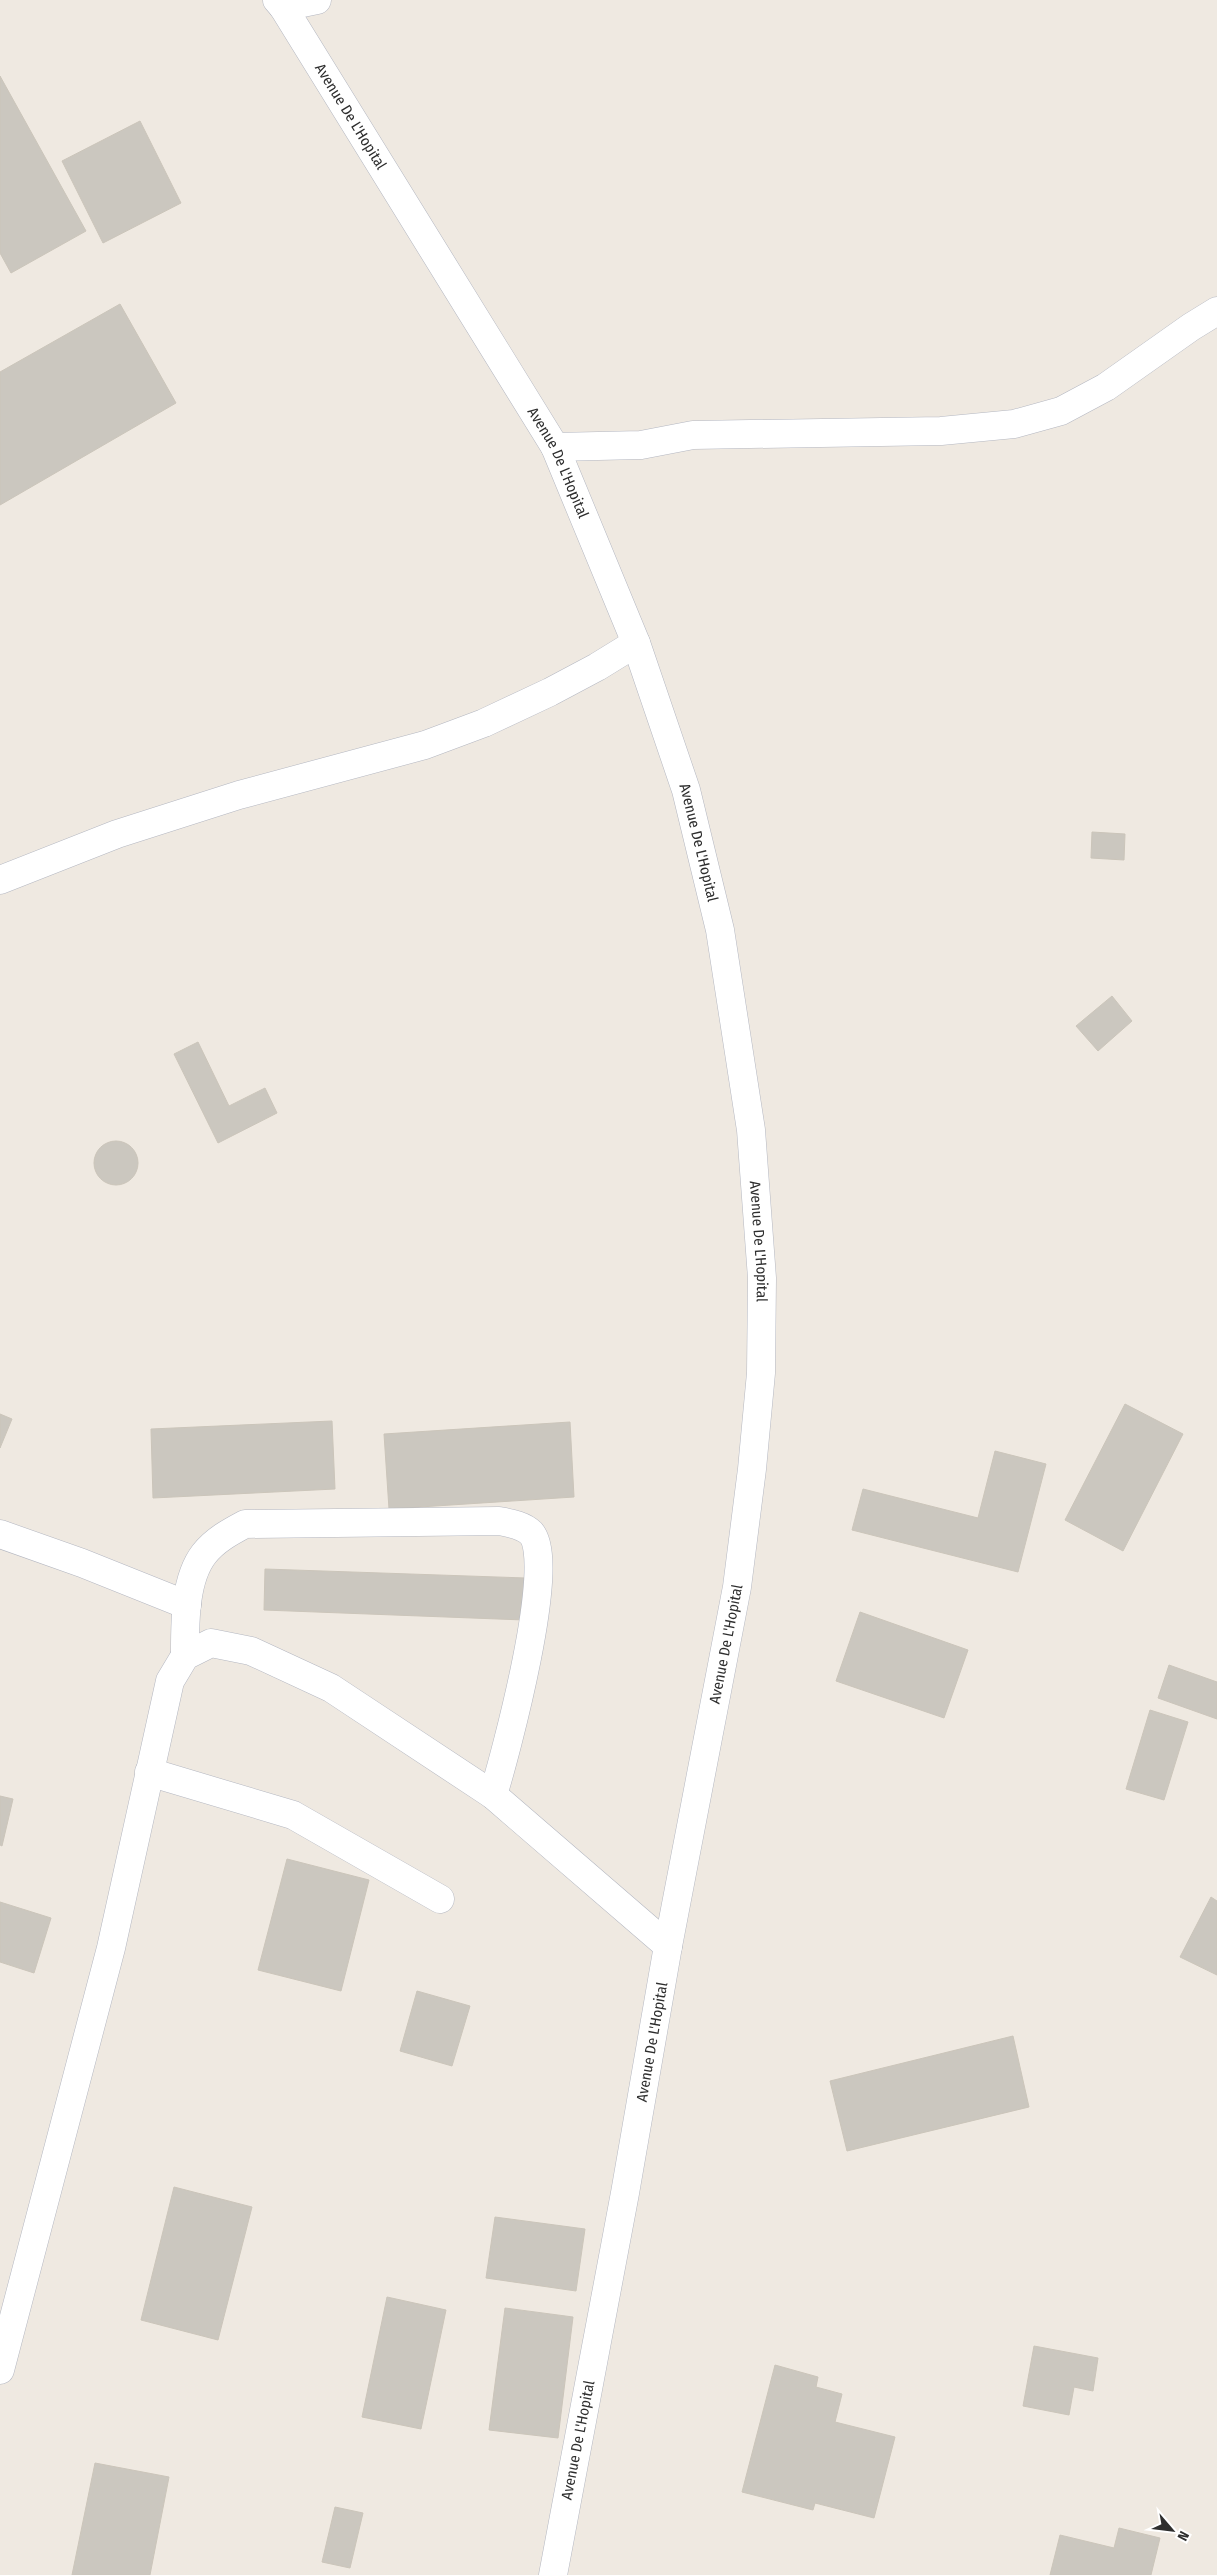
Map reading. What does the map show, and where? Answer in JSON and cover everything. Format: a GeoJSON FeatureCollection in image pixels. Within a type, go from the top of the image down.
{"type":"FeatureCollection","features":[{"type":"Feature","properties":{"kind":"street"},"geometry":{"type":"LineString","coordinates":[[280,4],[317,0]]}},
{"type":"Feature","properties":{"kind":"street","name":"Avenue De L'Hopital"},"geometry":{"type":"LineString","coordinates":[[280,4],[555,447],[636,643],[686,790],[720,930],[751,1130],[762,1278],[761,1373],[752,1469],[737,1587],[668,1946],[626,2193],[553,2575]]}},
{"type":"Feature","properties":{"kind":"street"},"geometry":{"type":"LineString","coordinates":[[555,447],[641,445],[693,435],[941,431],[1014,424],[1061,411],[1106,387],[1217,311]]}},
{"type":"Feature","properties":{"kind":"street"},"geometry":{"type":"LineString","coordinates":[[0,880],[116,834],[239,794],[424,745],[484,723],[550,692],[597,667],[636,643]]}},
{"type":"Feature","properties":{"kind":"street"},"geometry":{"type":"LineString","coordinates":[[0,2370],[111,1948],[170,1681],[185,1656],[187,1605],[192,1581],[203,1555],[219,1538],[245,1524],[499,1521],[519,1526],[532,1534],[537,1548],[538,1572],[528,1659],[505,1757],[493,1796]]}},
{"type":"Feature","properties":{"kind":"street"},"geometry":{"type":"LineString","coordinates":[[0,1534],[82,1563],[187,1605]]}},
{"type":"Feature","properties":{"kind":"street"},"geometry":{"type":"LineString","coordinates":[[185,1656],[211,1643],[250,1651],[331,1688],[493,1796],[668,1946]]}},
{"type":"Feature","properties":{"kind":"street"},"geometry":{"type":"LineString","coordinates":[[149,1772],[293,1815],[440,1899]]}},
{"type":"Feature","properties":{"kind":"building"},"geometry":{"type":"Polygon","coordinates":[[[0,76],[86,231],[11,273],[0,253],[0,76]]]}},
{"type":"Feature","properties":{"kind":"building"},"geometry":{"type":"Polygon","coordinates":[[[140,121],[181,203],[103,243],[62,161],[140,121]]]}},
{"type":"Feature","properties":{"kind":"building"},"geometry":{"type":"Polygon","coordinates":[[[120,304],[176,403],[0,505],[0,372],[120,304]]]}},
{"type":"Feature","properties":{"kind":"building"},"geometry":{"type":"Polygon","coordinates":[[[1092,832],[1125,834],[1124,860],[1091,858],[1092,832]]]}},
{"type":"Feature","properties":{"kind":"building"},"geometry":{"type":"Polygon","coordinates":[[[1112,996],[1132,1021],[1098,1051],[1076,1026],[1112,996]]]}},
{"type":"Feature","properties":{"kind":"building"},"geometry":{"type":"Polygon","coordinates":[[[198,1042],[229,1106],[265,1088],[277,1113],[218,1143],[174,1054],[198,1042]]]}},
{"type":"Feature","properties":{"kind":"building"},"geometry":{"type":"Polygon","coordinates":[[[120,1141],[132,1147],[137,1154],[137,1172],[132,1179],[125,1184],[112,1185],[104,1182],[97,1175],[94,1159],[97,1151],[104,1144],[120,1141]]]}},
{"type":"Feature","properties":{"kind":"building"},"geometry":{"type":"Polygon","coordinates":[[[1125,1404],[1183,1434],[1123,1551],[1065,1520],[1125,1404]]]}},
{"type":"Feature","properties":{"kind":"building"},"geometry":{"type":"Polygon","coordinates":[[[0,1414],[12,1419],[0,1448],[0,1414]]]}},
{"type":"Feature","properties":{"kind":"building"},"geometry":{"type":"Polygon","coordinates":[[[332,1421],[335,1489],[153,1498],[151,1429],[332,1421]]]}},
{"type":"Feature","properties":{"kind":"building"},"geometry":{"type":"Polygon","coordinates":[[[570,1422],[574,1497],[389,1509],[384,1434],[570,1422]]]}},
{"type":"Feature","properties":{"kind":"building"},"geometry":{"type":"Polygon","coordinates":[[[995,1451],[1046,1464],[1018,1572],[852,1530],[863,1489],[978,1518],[995,1451]]]}},
{"type":"Feature","properties":{"kind":"building"},"geometry":{"type":"Polygon","coordinates":[[[265,1569],[526,1578],[524,1620],[264,1610],[265,1569]]]}},
{"type":"Feature","properties":{"kind":"building"},"geometry":{"type":"Polygon","coordinates":[[[860,1612],[968,1650],[944,1718],[836,1681],[860,1612]]]}},
{"type":"Feature","properties":{"kind":"building"},"geometry":{"type":"Polygon","coordinates":[[[1169,1665],[1217,1682],[1217,1719],[1158,1698],[1169,1665]]]}},
{"type":"Feature","properties":{"kind":"building"},"geometry":{"type":"Polygon","coordinates":[[[1150,1710],[1188,1722],[1164,1800],[1126,1789],[1150,1710]]]}},
{"type":"Feature","properties":{"kind":"building"},"geometry":{"type":"Polygon","coordinates":[[[0,1796],[13,1799],[2,1846],[0,1845],[0,1796]]]}},
{"type":"Feature","properties":{"kind":"building"},"geometry":{"type":"Polygon","coordinates":[[[287,1859],[369,1880],[341,1991],[258,1970],[287,1859]]]}},
{"type":"Feature","properties":{"kind":"building"},"geometry":{"type":"Polygon","coordinates":[[[1211,1897],[1217,1901],[1217,1975],[1180,1957],[1211,1897]]]}},
{"type":"Feature","properties":{"kind":"building"},"geometry":{"type":"Polygon","coordinates":[[[0,1902],[51,1918],[34,1973],[0,1962],[0,1902]]]}},
{"type":"Feature","properties":{"kind":"building"},"geometry":{"type":"Polygon","coordinates":[[[417,1991],[470,2006],[452,2066],[400,2051],[417,1991]]]}},
{"type":"Feature","properties":{"kind":"building"},"geometry":{"type":"Polygon","coordinates":[[[1013,2036],[1029,2107],[847,2151],[830,2081],[1013,2036]]]}},
{"type":"Feature","properties":{"kind":"building"},"geometry":{"type":"Polygon","coordinates":[[[174,2187],[252,2207],[218,2340],[141,2320],[174,2187]]]}},
{"type":"Feature","properties":{"kind":"building"},"geometry":{"type":"Polygon","coordinates":[[[495,2217],[585,2229],[576,2291],[486,2278],[495,2217]]]}},
{"type":"Feature","properties":{"kind":"building"},"geometry":{"type":"Polygon","coordinates":[[[387,2297],[446,2310],[421,2429],[362,2417],[387,2297]]]}},
{"type":"Feature","properties":{"kind":"building"},"geometry":{"type":"Polygon","coordinates":[[[505,2308],[573,2317],[558,2438],[489,2430],[505,2308]]]}},
{"type":"Feature","properties":{"kind":"building"},"geometry":{"type":"Polygon","coordinates":[[[1034,2346],[1098,2358],[1093,2391],[1074,2387],[1069,2415],[1023,2406],[1034,2346]]]}},
{"type":"Feature","properties":{"kind":"building"},"geometry":{"type":"Polygon","coordinates":[[[775,2365],[818,2377],[816,2387],[842,2394],[835,2422],[895,2437],[874,2518],[815,2503],[813,2510],[742,2492],[775,2365]]]}},
{"type":"Feature","properties":{"kind":"building"},"geometry":{"type":"Polygon","coordinates":[[[95,2463],[169,2477],[150,2575],[72,2575],[95,2463]]]}},
{"type":"Feature","properties":{"kind":"building"},"geometry":{"type":"Polygon","coordinates":[[[335,2507],[363,2513],[350,2568],[322,2562],[335,2507]]]}},
{"type":"Feature","properties":{"kind":"building"},"geometry":{"type":"Polygon","coordinates":[[[1119,2528],[1160,2538],[1151,2575],[1050,2575],[1060,2535],[1114,2548],[1119,2528]]]}}]}
